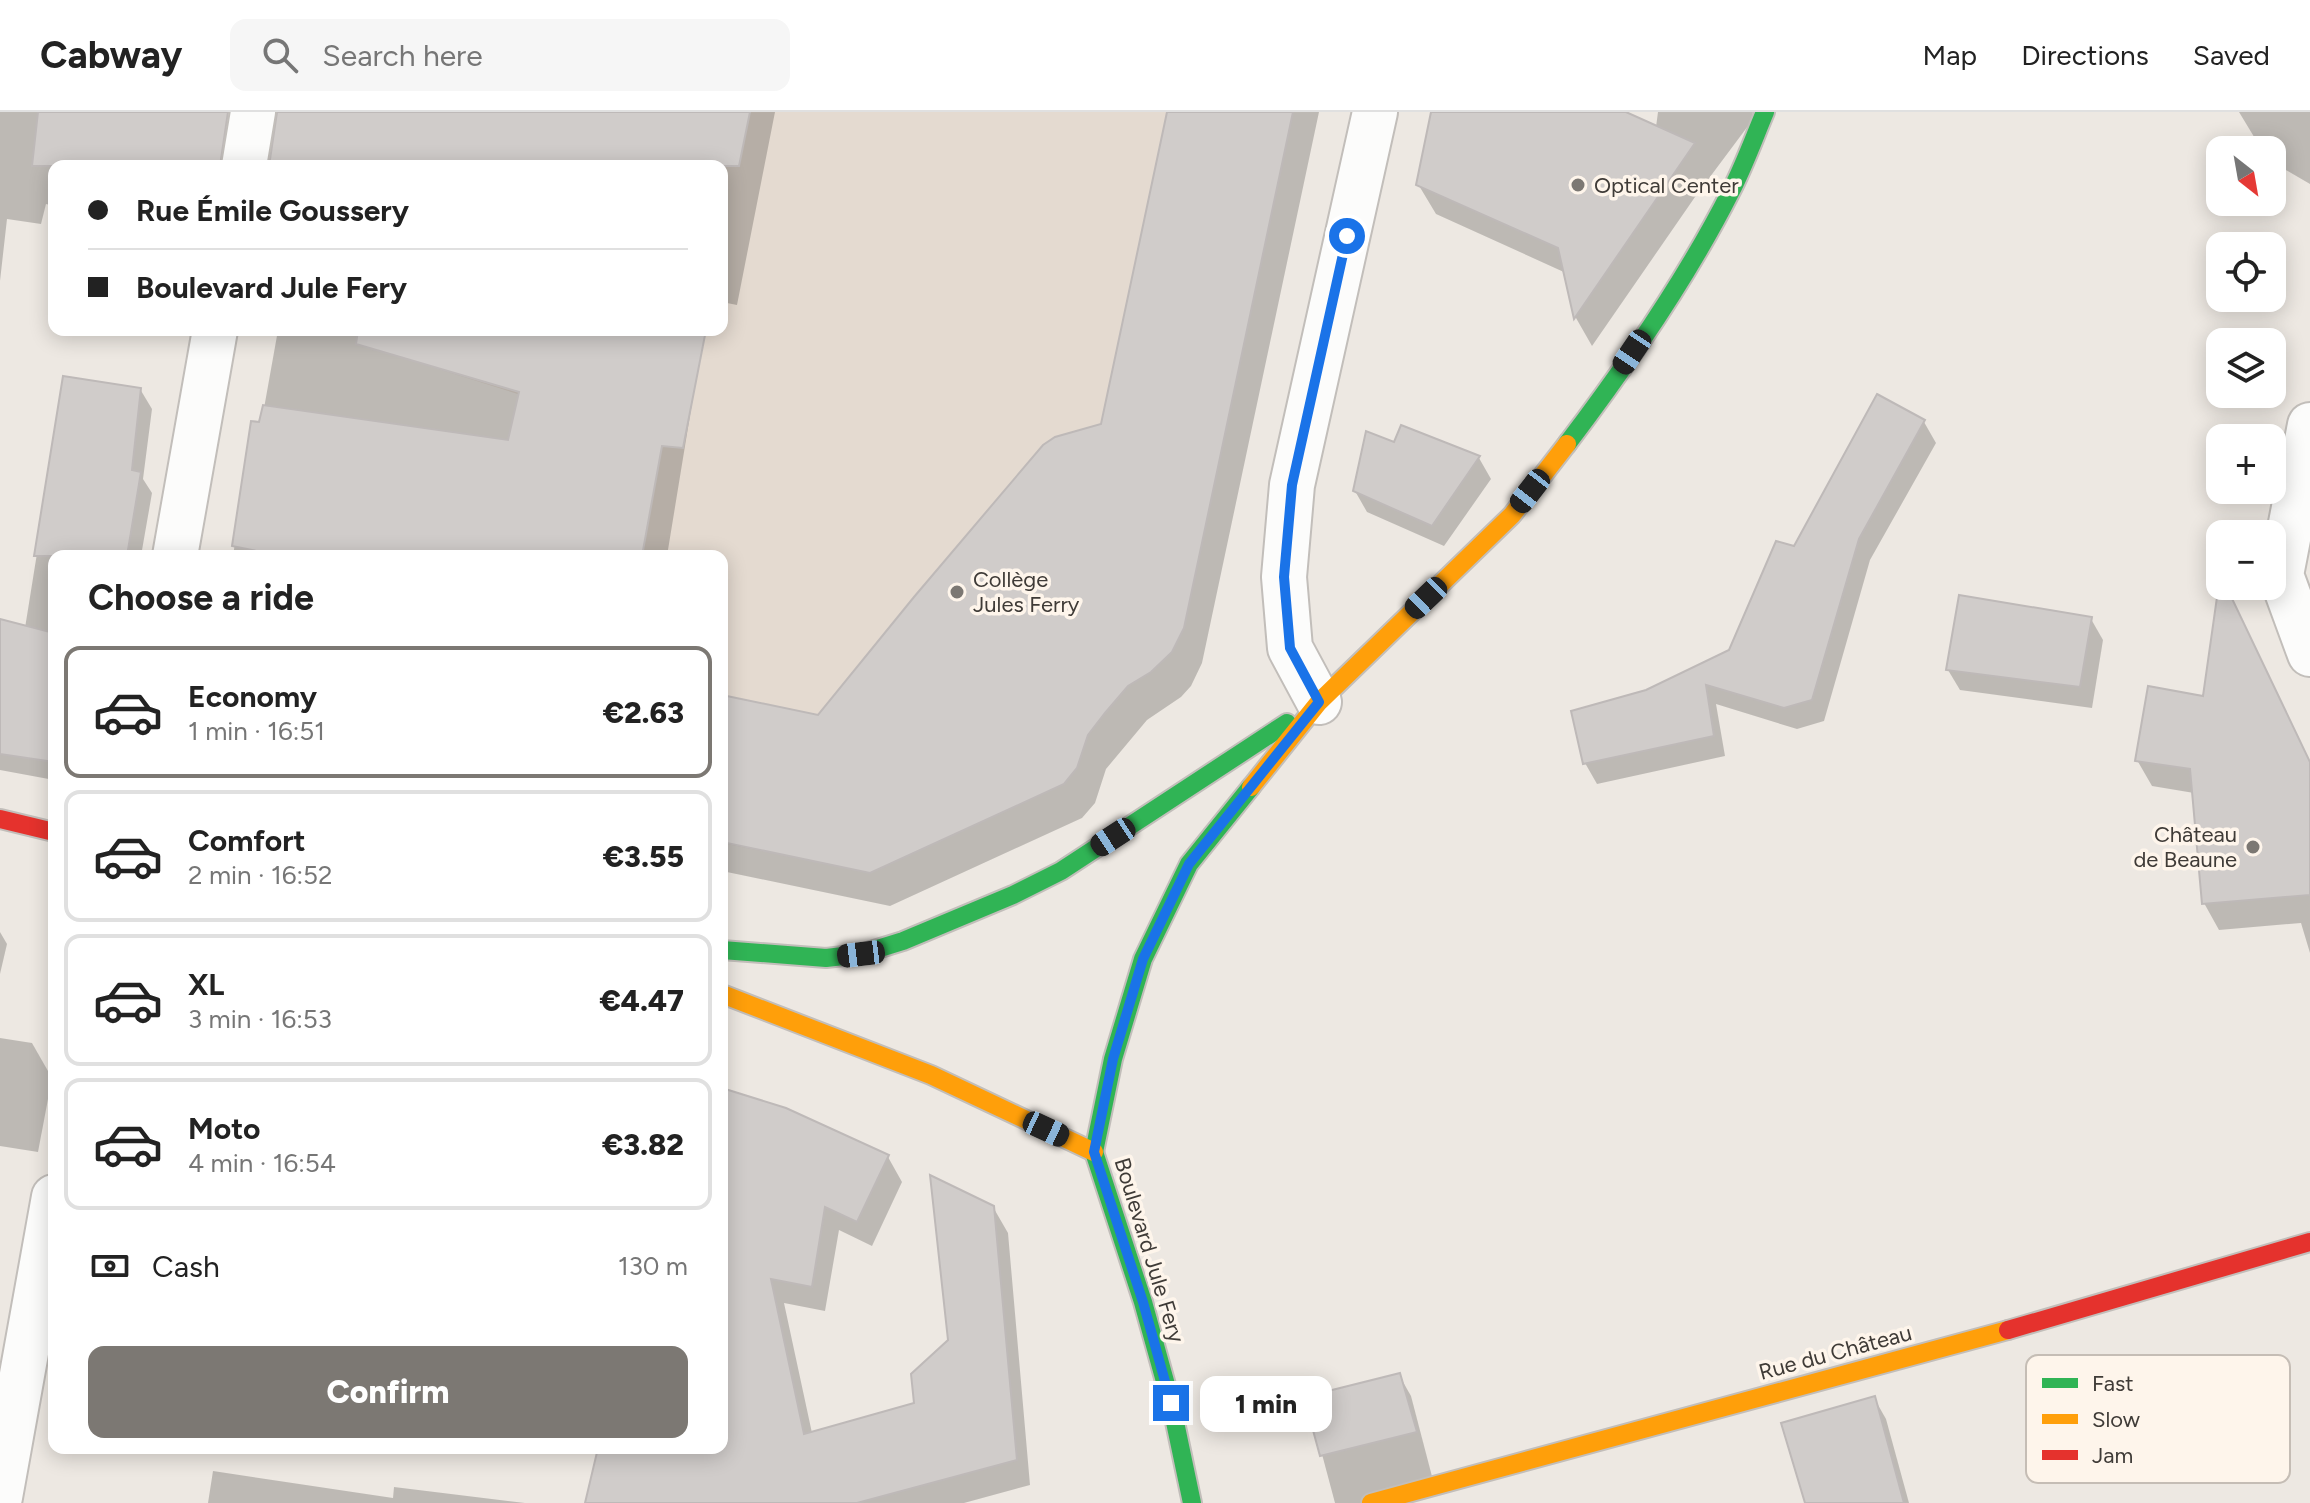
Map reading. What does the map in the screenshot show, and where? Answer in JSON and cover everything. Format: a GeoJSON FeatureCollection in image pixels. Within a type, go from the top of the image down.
{"type":"FeatureCollection","features":[{"type":"Feature","properties":{"kind":"main road"},"geometry":{"type":"LineString","coordinates":[[728,996],[931,1075],[1094,1152],[1113,1059],[1143,959],[1189,864],[1319,702],[1512,515],[1602,398],[1693,261],[1732,189],[1757,115]]}},
{"type":"Feature","properties":{"kind":"main road"},"geometry":{"type":"LineString","coordinates":[[728,950],[826,958],[861,954],[915,936],[1013,895],[1061,871],[1319,702]]}},
{"type":"Feature","properties":{"kind":"main road"},"geometry":{"type":"LineString","coordinates":[[0,819],[48,831]]}},
{"type":"Feature","properties":{"kind":"main road","name":"Boulevard Jule Fery"},"geometry":{"type":"LineString","coordinates":[[1094,1152],[1143,1302],[1171,1403],[1192,1503]]}},
{"type":"Feature","properties":{"kind":"main road","name":"Rue du Château"},"geometry":{"type":"LineString","coordinates":[[1371,1503],[2088,1308],[2310,1242]]}},
{"type":"Feature","properties":{"kind":"street"},"geometry":{"type":"LineString","coordinates":[[245,160],[253,112]]}},
{"type":"Feature","properties":{"kind":"street"},"geometry":{"type":"LineString","coordinates":[[1319,702],[1290,648],[1284,577],[1292,485],[1375,112]]}},
{"type":"Feature","properties":{"kind":"street"},"geometry":{"type":"LineString","coordinates":[[176,550],[214,336]]}},
{"type":"Feature","properties":{"kind":"street"},"geometry":{"type":"LineString","coordinates":[[2310,425],[2281,575],[2310,654]]}},
{"type":"Feature","properties":{"kind":"street"},"geometry":{"type":"LineString","coordinates":[[0,1497],[48,1230]]}},
{"type":"Feature","properties":{"kind":"shaded area","name":"Collège Jules Ferry"},"geometry":{"type":"Polygon","coordinates":[[[675,112],[1293,112],[1184,628],[1172,652],[1151,672],[1130,684],[1105,713],[1088,735],[1077,768],[1064,784],[870,873],[728,844],[728,550],[484,550],[524,396],[413,361],[419,336],[728,336],[728,160],[717,160],[675,112]]]}},
{"type":"Feature","properties":{"kind":"building"},"geometry":{"type":"Polygon","coordinates":[[[38,112],[228,112],[221,160],[48,160],[48,166],[32,166],[38,112]]]}},
{"type":"Feature","properties":{"kind":"building"},"geometry":{"type":"Polygon","coordinates":[[[277,112],[750,112],[739,166],[728,166],[728,160],[270,160],[277,112]]]}},
{"type":"Feature","properties":{"kind":"building"},"geometry":{"type":"Polygon","coordinates":[[[1167,112],[1293,112],[1184,628],[1172,652],[1151,672],[1128,686],[1105,713],[1088,735],[1077,768],[1064,784],[870,873],[728,843],[728,696],[818,715],[1043,445],[1055,437],[1101,424],[1167,112]]]}},
{"type":"Feature","properties":{"kind":"building"},"geometry":{"type":"Polygon","coordinates":[[[1431,112],[1626,112],[1695,143],[1574,319],[1558,248],[1416,185],[1431,112]]]}},
{"type":"Feature","properties":{"kind":"building"},"geometry":{"type":"Polygon","coordinates":[[[357,336],[705,336],[683,448],[662,446],[643,550],[252,550],[232,546],[251,421],[259,422],[263,405],[508,440],[519,392],[356,344],[357,336]]]}},
{"type":"Feature","properties":{"kind":"building"},"geometry":{"type":"Polygon","coordinates":[[[63,376],[141,388],[132,470],[141,472],[128,550],[48,550],[48,556],[34,556],[63,376]]]}},
{"type":"Feature","properties":{"kind":"building"},"geometry":{"type":"Polygon","coordinates":[[[1877,394],[1925,420],[1859,539],[1812,700],[1784,708],[1706,685],[1714,736],[1583,764],[1571,711],[1646,690],[1729,650],[1776,541],[1794,546],[1877,394]]]}},
{"type":"Feature","properties":{"kind":"building"},"geometry":{"type":"Polygon","coordinates":[[[1401,425],[1480,456],[1432,526],[1353,491],[1366,431],[1394,442],[1401,425]]]}},
{"type":"Feature","properties":{"kind":"building"},"geometry":{"type":"Polygon","coordinates":[[[1959,595],[2092,617],[2080,687],[1946,670],[1959,595]]]}},
{"type":"Feature","properties":{"kind":"building"},"geometry":{"type":"Polygon","coordinates":[[[2217,600],[2233,600],[2310,762],[2310,895],[2202,904],[2190,769],[2135,761],[2148,686],[2203,696],[2217,600]]]}},
{"type":"Feature","properties":{"kind":"building"},"geometry":{"type":"Polygon","coordinates":[[[0,619],[48,631],[48,761],[0,754],[0,619]]]}},
{"type":"Feature","properties":{"kind":"building"},"geometry":{"type":"Polygon","coordinates":[[[728,1090],[786,1108],[889,1155],[857,1222],[825,1207],[812,1287],[771,1279],[804,1434],[914,1403],[911,1374],[948,1340],[930,1175],[994,1206],[1017,1460],[857,1503],[585,1503],[597,1454],[728,1454],[728,1090]]]}},
{"type":"Feature","properties":{"kind":"building"},"geometry":{"type":"Polygon","coordinates":[[[1400,1373],[1417,1432],[1320,1456],[1304,1397],[1400,1373]]]}},
{"type":"Feature","properties":{"kind":"building"},"geometry":{"type":"Polygon","coordinates":[[[1875,1396],[1904,1503],[1805,1503],[1781,1423],[1875,1396]]]}},
{"type":"Feature","properties":{"kind":"traffic: fast"},"geometry":{"type":"LineString","coordinates":[[1567,444],[1633,353],[1695,257],[1736,181],[1765,112]]}},
{"type":"Feature","properties":{"kind":"traffic: fast"},"geometry":{"type":"LineString","coordinates":[[728,950],[826,958],[861,954],[903,941],[1013,895],[1061,871],[1287,723]]}},
{"type":"Feature","properties":{"kind":"traffic: fast"},"geometry":{"type":"LineString","coordinates":[[1094,1152],[1113,1059],[1143,959],[1189,864],[1251,787]]}},
{"type":"Feature","properties":{"kind":"traffic: fast"},"geometry":{"type":"LineString","coordinates":[[1094,1152],[1143,1302],[1171,1403],[1192,1503]]}},
{"type":"Feature","properties":{"kind":"traffic: slow"},"geometry":{"type":"LineString","coordinates":[[1251,787],[1319,702],[1512,515],[1567,444]]}},
{"type":"Feature","properties":{"kind":"traffic: slow"},"geometry":{"type":"LineString","coordinates":[[728,996],[931,1075],[1094,1152]]}},
{"type":"Feature","properties":{"kind":"traffic: slow"},"geometry":{"type":"LineString","coordinates":[[1371,1503],[2008,1330]]}},
{"type":"Feature","properties":{"kind":"traffic: jam"},"geometry":{"type":"LineString","coordinates":[[0,819],[48,831]]}},
{"type":"Feature","properties":{"kind":"traffic: jam"},"geometry":{"type":"LineString","coordinates":[[2008,1330],[2310,1242]]}},
{"type":"Feature","properties":{"kind":"place","name":"Optical Center"},"geometry":{"type":"Point","coordinates":[1578,185]}},
{"type":"Feature","properties":{"kind":"place","name":"Collège Jules Ferry"},"geometry":{"type":"Point","coordinates":[957,592]}},
{"type":"Feature","properties":{"kind":"place","name":"Château de Beaune"},"geometry":{"type":"Point","coordinates":[2253,847]}},
{"type":"Feature","properties":{"kind":"route"},"geometry":{"type":"LineString","coordinates":[[1171,1403],[1143,1302],[1094,1152],[1113,1059],[1143,959],[1189,864],[1319,702],[1290,648],[1284,577],[1292,485],[1347,236]]}}]}
